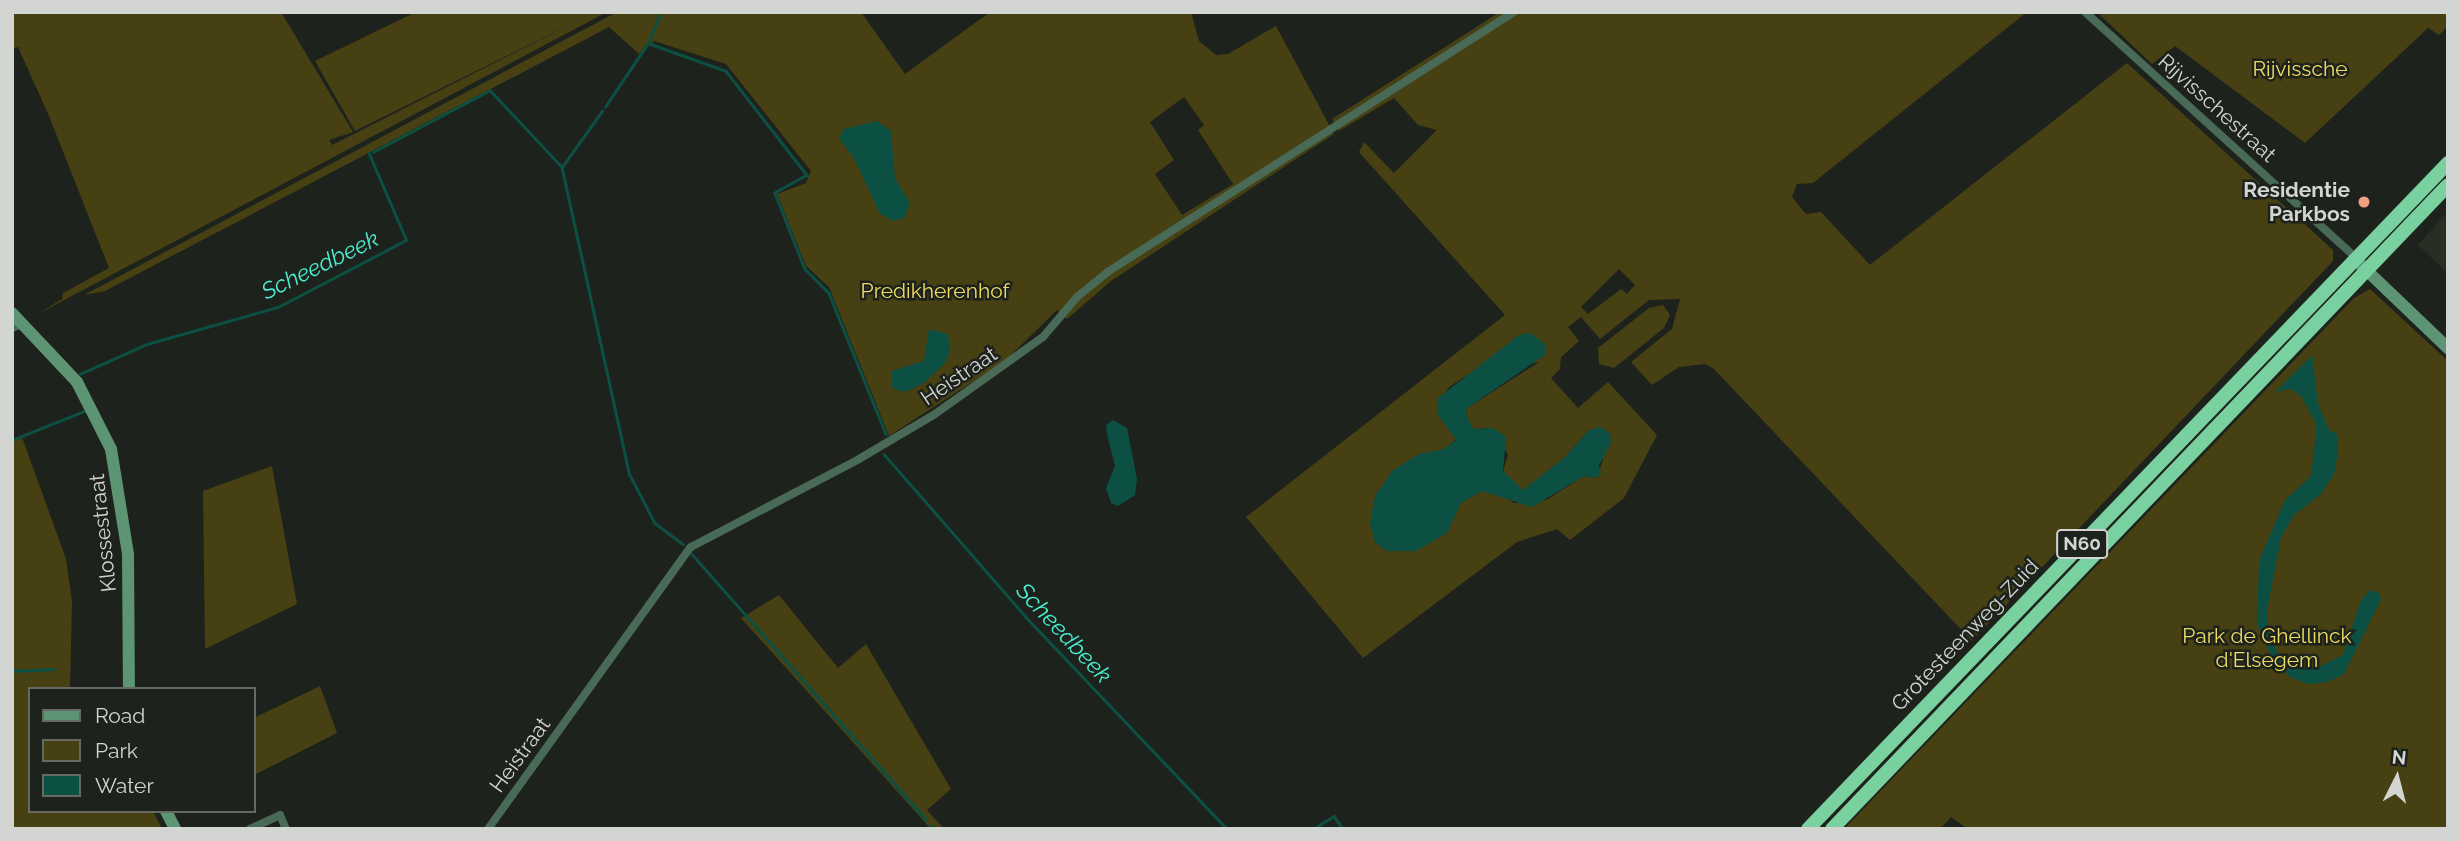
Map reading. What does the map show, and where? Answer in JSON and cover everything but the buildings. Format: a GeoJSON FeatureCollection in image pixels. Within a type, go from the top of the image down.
{"type":"FeatureCollection","features":[{"type":"Feature","properties":{"kind":"highway","name":"N60"},"geometry":{"type":"LineString","coordinates":[[2356,258],[2448,163]]}},
{"type":"Feature","properties":{"kind":"highway","name":"N60"},"geometry":{"type":"LineString","coordinates":[[2366,274],[2448,185]]}},
{"type":"Feature","properties":{"kind":"highway","name":"Grotesteenweg-Zuid"},"geometry":{"type":"LineString","coordinates":[[1808,829],[2356,258]]}},
{"type":"Feature","properties":{"kind":"highway","name":"Grotesteenweg-Zuid"},"geometry":{"type":"LineString","coordinates":[[1832,829],[2366,274]]}},
{"type":"Feature","properties":{"kind":"street","name":"Heistraat"},"geometry":{"type":"LineString","coordinates":[[488,829],[691,547],[859,459],[935,414],[1043,337],[1077,297],[1109,271],[1514,12]]}},
{"type":"Feature","properties":{"kind":"street","name":"Rijvisschestraat"},"geometry":{"type":"LineString","coordinates":[[2085,12],[2356,258]]}},
{"type":"Feature","properties":{"kind":"street"},"geometry":{"type":"LineString","coordinates":[[2356,258],[2366,274],[2448,348]]}},
{"type":"Feature","properties":{"kind":"street","name":"Klossestraat"},"geometry":{"type":"LineString","coordinates":[[12,313],[17,326],[77,382],[103,426],[121,492],[128,554],[129,687]]}},
{"type":"Feature","properties":{"kind":"street"},"geometry":{"type":"LineString","coordinates":[[167,813],[175,829]]}},
{"type":"Feature","properties":{"kind":"street"},"geometry":{"type":"LineString","coordinates":[[250,829],[280,815],[286,829]]}},
{"type":"Feature","properties":{"kind":"shaded area"},"geometry":{"type":"Polygon","coordinates":[[[2448,211],[2448,274],[2418,245],[2448,211]]]}},
{"type":"Feature","properties":{"kind":"green space"},"geometry":{"type":"Polygon","coordinates":[[[12,12],[281,12],[353,132],[329,140],[332,145],[589,15],[355,131],[315,61],[416,12],[607,12],[36,315],[62,299],[63,293],[109,268],[49,116],[18,47],[12,49],[12,12]]]}},
{"type":"Feature","properties":{"kind":"green space","name":"Predikherenhof"},"geometry":{"type":"Polygon","coordinates":[[[617,12],[861,12],[905,74],[990,12],[1191,12],[1199,41],[1216,55],[1228,54],[1276,26],[1334,134],[1111,281],[1067,319],[1057,310],[1006,360],[889,436],[829,287],[806,266],[777,194],[806,183],[811,171],[726,64],[654,41],[639,54],[609,27],[105,291],[84,295],[617,12]],[[1184,97],[1150,122],[1174,160],[1155,174],[1182,215],[1233,184],[1198,130],[1204,125],[1184,97]]]}},
{"type":"Feature","properties":{"kind":"green space"},"geometry":{"type":"Polygon","coordinates":[[[1500,12],[2027,12],[1813,183],[1797,184],[1792,197],[1806,214],[1821,212],[1870,265],[2127,63],[2333,250],[2333,261],[1972,641],[1714,369],[1705,364],[1679,367],[1652,385],[1631,362],[1672,329],[1680,299],[1649,300],[1600,339],[1581,317],[1568,327],[1579,341],[1561,357],[1560,369],[1551,378],[1578,408],[1608,382],[1657,435],[1624,498],[1570,540],[1557,529],[1517,542],[1363,658],[1246,517],[1505,315],[1359,152],[1364,142],[1394,173],[1437,130],[1418,125],[1394,98],[1339,131],[1332,119],[1500,12]],[[1619,269],[1581,307],[1588,314],[1621,289],[1627,294],[1635,285],[1619,269]],[[1539,362],[1467,375],[1448,388],[1437,413],[1456,439],[1444,450],[1419,454],[1375,542],[1387,551],[1447,533],[1461,503],[1482,491],[1501,494],[1514,503],[1546,500],[1584,476],[1597,478],[1603,459],[1589,430],[1565,457],[1523,491],[1517,488],[1503,471],[1508,455],[1493,428],[1474,429],[1467,418],[1466,409],[1539,362]]]}},
{"type":"Feature","properties":{"kind":"green space","name":"Rijvissche"},"geometry":{"type":"Polygon","coordinates":[[[2097,12],[2448,12],[2448,26],[2439,35],[2428,28],[2305,143],[2175,46],[2152,64],[2097,12]]]}},
{"type":"Feature","properties":{"kind":"green space","name":"Park de Ghellinck d'Elsegem"},"geometry":{"type":"Polygon","coordinates":[[[2370,289],[2448,361],[2448,829],[1968,829],[1951,817],[1940,829],[1844,829],[2354,298],[2370,289]]]}},
{"type":"Feature","properties":{"kind":"green space"},"geometry":{"type":"Polygon","coordinates":[[[1663,305],[1670,315],[1664,328],[1614,368],[1599,364],[1598,348],[1649,308],[1663,305]]]}},
{"type":"Feature","properties":{"kind":"green space"},"geometry":{"type":"Polygon","coordinates":[[[22,437],[66,559],[72,601],[70,687],[28,687],[28,813],[154,813],[162,829],[12,829],[12,441],[22,437]]]}},
{"type":"Feature","properties":{"kind":"green space"},"geometry":{"type":"Polygon","coordinates":[[[272,466],[297,604],[205,649],[203,491],[272,466]]]}},
{"type":"Feature","properties":{"kind":"green space"},"geometry":{"type":"Polygon","coordinates":[[[779,595],[838,668],[866,644],[951,789],[927,810],[944,829],[931,829],[741,618],[779,595]]]}},
{"type":"Feature","properties":{"kind":"green space"},"geometry":{"type":"Polygon","coordinates":[[[320,686],[337,733],[256,774],[256,717],[320,686]]]}},
{"type":"Feature","properties":{"kind":"water"},"geometry":{"type":"Polygon","coordinates":[[[877,121],[891,131],[895,178],[910,203],[904,218],[893,221],[880,214],[855,160],[839,138],[844,129],[877,121]]]}},
{"type":"Feature","properties":{"kind":"water"},"geometry":{"type":"Polygon","coordinates":[[[929,329],[948,334],[950,351],[945,363],[924,383],[905,392],[892,388],[891,371],[924,361],[929,329]]]}},
{"type":"Feature","properties":{"kind":"water"},"geometry":{"type":"Polygon","coordinates":[[[1530,333],[1545,344],[1545,355],[1466,409],[1467,418],[1474,429],[1493,428],[1506,437],[1503,471],[1523,490],[1565,457],[1589,430],[1600,427],[1610,433],[1611,443],[1599,465],[1601,473],[1596,478],[1584,476],[1532,507],[1482,491],[1461,503],[1447,533],[1416,551],[1387,551],[1375,542],[1370,523],[1375,496],[1392,471],[1419,454],[1444,449],[1456,440],[1437,413],[1438,398],[1519,335],[1530,333]]]}},
{"type":"Feature","properties":{"kind":"water"},"geometry":{"type":"Polygon","coordinates":[[[2312,355],[2318,404],[2329,430],[2337,434],[2338,452],[2334,474],[2320,495],[2294,515],[2281,538],[2267,610],[2269,635],[2278,654],[2297,666],[2317,668],[2343,655],[2361,600],[2370,590],[2379,593],[2381,599],[2344,674],[2328,682],[2308,684],[2290,677],[2273,660],[2257,624],[2259,561],[2285,500],[2311,476],[2315,440],[2316,424],[2302,397],[2291,389],[2275,392],[2312,355]]]}},
{"type":"Feature","properties":{"kind":"water"},"geometry":{"type":"Polygon","coordinates":[[[1113,420],[1127,428],[1137,479],[1135,495],[1118,506],[1111,503],[1106,488],[1115,466],[1106,425],[1113,420]]]}},
{"type":"Feature","properties":{"kind":"waterway","name":"Scheedbeek"},"geometry":{"type":"LineString","coordinates":[[605,107],[648,43],[661,12]]}},
{"type":"Feature","properties":{"kind":"waterway"},"geometry":{"type":"LineString","coordinates":[[648,43],[726,71],[807,175],[775,193],[805,269],[829,293],[886,434]]}},
{"type":"Feature","properties":{"kind":"waterway","name":"Scheedbeek"},"geometry":{"type":"LineString","coordinates":[[373,152],[490,90],[562,167]]}},
{"type":"Feature","properties":{"kind":"waterway","name":"Scheedbeek"},"geometry":{"type":"LineString","coordinates":[[562,167],[602,111]]}},
{"type":"Feature","properties":{"kind":"waterway","name":"Scheedbeek"},"geometry":{"type":"LineString","coordinates":[[80,374],[147,344],[278,307],[406,240],[369,154]]}},
{"type":"Feature","properties":{"kind":"waterway"},"geometry":{"type":"LineString","coordinates":[[562,167],[630,475],[655,523],[683,544]]}},
{"type":"Feature","properties":{"kind":"waterway","name":"Scheedbeek"},"geometry":{"type":"LineString","coordinates":[[12,440],[87,410]]}},
{"type":"Feature","properties":{"kind":"waterway","name":"Scheedbeek"},"geometry":{"type":"LineString","coordinates":[[884,454],[1026,617],[1227,829]]}},
{"type":"Feature","properties":{"kind":"waterway"},"geometry":{"type":"LineString","coordinates":[[692,554],[926,819]]}},
{"type":"Feature","properties":{"kind":"waterway"},"geometry":{"type":"LineString","coordinates":[[12,671],[53,669]]}},
{"type":"Feature","properties":{"kind":"waterway","name":"Scheedbeek"},"geometry":{"type":"LineString","coordinates":[[1313,829],[1334,816],[1343,829]]}},
{"type":"Feature","properties":{"kind":"waterway"},"geometry":{"type":"LineString","coordinates":[[931,825],[935,829]]}},
{"type":"Feature","properties":{"kind":"place","name":"Residentie Parkbos"},"geometry":{"type":"Point","coordinates":[2364,202]}}]}
